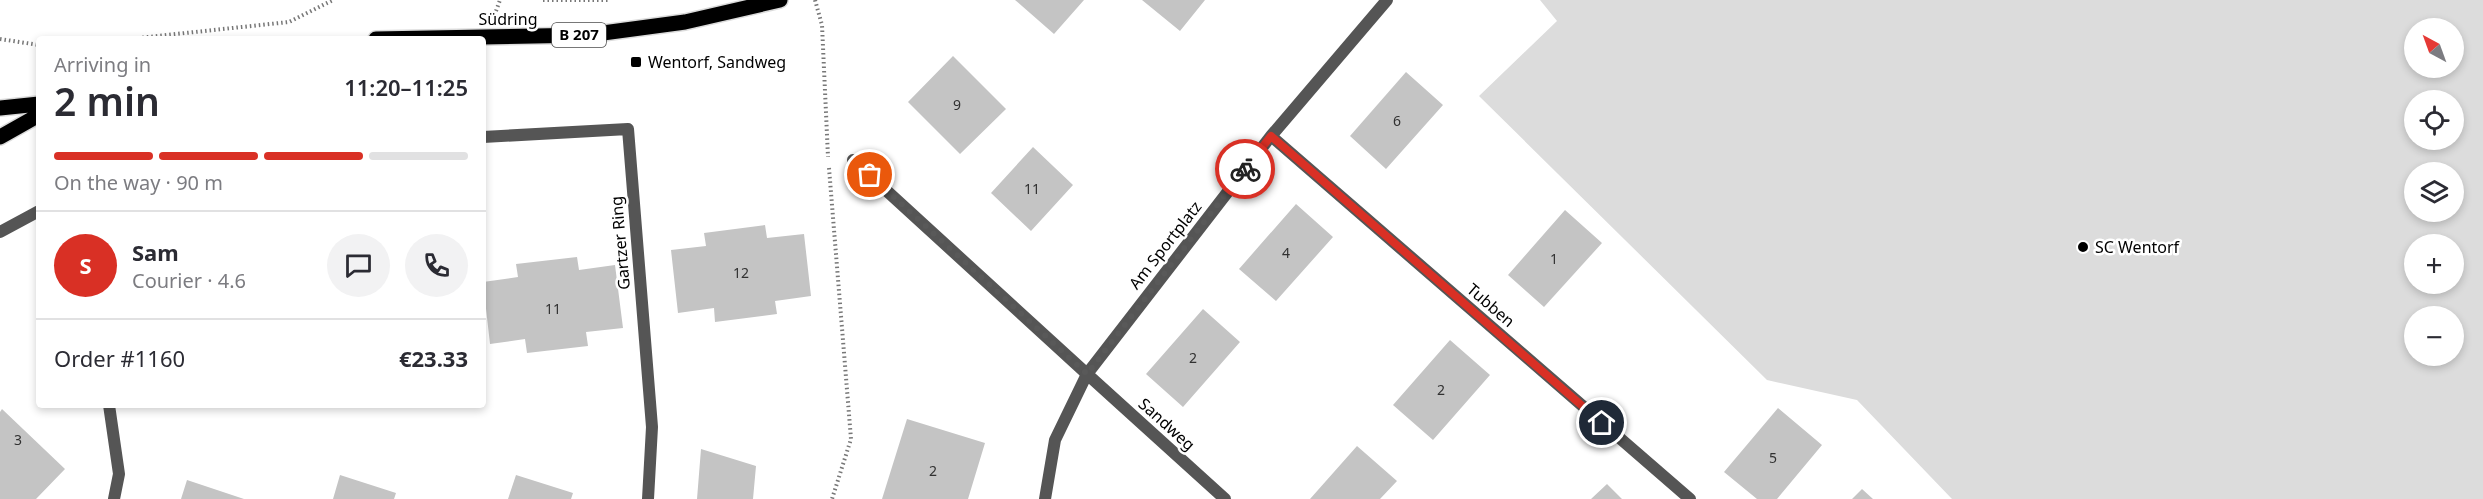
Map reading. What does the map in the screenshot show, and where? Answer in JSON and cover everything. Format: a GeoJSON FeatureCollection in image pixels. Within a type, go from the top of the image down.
{"type":"FeatureCollection","features":[{"type":"Feature","properties":{"kind":"main road","name":"Südring"},"geometry":{"type":"LineString","coordinates":[[486,37],[588,35],[685,22],[780,0]]}},
{"type":"Feature","properties":{"kind":"main road"},"geometry":{"type":"LineString","coordinates":[[0,108],[36,104]]}},
{"type":"Feature","properties":{"kind":"main road"},"geometry":{"type":"LineString","coordinates":[[0,137],[36,117]]}},
{"type":"Feature","properties":{"kind":"street","name":"Am Sportplatz"},"geometry":{"type":"LineString","coordinates":[[1045,499],[1055,440],[1087,374],[1271,136],[1365,23],[1387,0]]}},
{"type":"Feature","properties":{"kind":"street","name":"Gartzer Ring"},"geometry":{"type":"LineString","coordinates":[[486,137],[628,129],[652,427],[648,499]]}},
{"type":"Feature","properties":{"kind":"street","name":"Tubben"},"geometry":{"type":"LineString","coordinates":[[1271,136],[1690,499]]}},
{"type":"Feature","properties":{"kind":"street","name":"Sandweg"},"geometry":{"type":"LineString","coordinates":[[853,160],[1225,499]]}},
{"type":"Feature","properties":{"kind":"street"},"geometry":{"type":"LineString","coordinates":[[0,232],[36,213]]}},
{"type":"Feature","properties":{"kind":"street"},"geometry":{"type":"LineString","coordinates":[[109,408],[119,474],[114,499]]}},
{"type":"Feature","properties":{"kind":"path"},"geometry":{"type":"LineString","coordinates":[[157,36],[289,22],[333,0]]}},
{"type":"Feature","properties":{"kind":"path"},"geometry":{"type":"LineString","coordinates":[[543,0],[608,0]]}},
{"type":"Feature","properties":{"kind":"path"},"geometry":{"type":"LineString","coordinates":[[815,0],[822,25],[826,137],[851,439],[832,499]]}},
{"type":"Feature","properties":{"kind":"path"},"geometry":{"type":"LineString","coordinates":[[0,39],[36,45]]}},
{"type":"Feature","properties":{"kind":"shaded area","name":"SC Wentorf"},"geometry":{"type":"Polygon","coordinates":[[[1540,0],[2483,0],[2483,499],[1952,499],[1857,400],[1767,380],[1479,96],[1557,21],[1540,0]]]}},
{"type":"Feature","properties":{"kind":"building"},"geometry":{"type":"Polygon","coordinates":[[[1015,0],[1084,0],[1054,34],[1015,0]]]}},
{"type":"Feature","properties":{"kind":"building"},"geometry":{"type":"Polygon","coordinates":[[[1142,0],[1205,0],[1180,31],[1142,0]]]}},
{"type":"Feature","properties":{"kind":"building"},"geometry":{"type":"Polygon","coordinates":[[[953,56],[1006,109],[960,154],[908,102],[953,56]]]}},
{"type":"Feature","properties":{"kind":"building"},"geometry":{"type":"Polygon","coordinates":[[[1406,72],[1443,105],[1386,169],[1350,136],[1406,72]]]}},
{"type":"Feature","properties":{"kind":"building"},"geometry":{"type":"Polygon","coordinates":[[[1033,147],[1073,185],[1031,231],[991,193],[1033,147]]]}},
{"type":"Feature","properties":{"kind":"building"},"geometry":{"type":"Polygon","coordinates":[[[1296,204],[1333,237],[1276,301],[1239,269],[1296,204]]]}},
{"type":"Feature","properties":{"kind":"building"},"geometry":{"type":"Polygon","coordinates":[[[1565,210],[1602,243],[1544,307],[1508,275],[1565,210]]]}},
{"type":"Feature","properties":{"kind":"building"},"geometry":{"type":"Polygon","coordinates":[[[765,225],[767,238],[804,234],[811,296],[775,301],[777,314],[715,322],[714,308],[678,313],[671,250],[706,246],[704,233],[765,225]]]}},
{"type":"Feature","properties":{"kind":"building"},"geometry":{"type":"Polygon","coordinates":[[[577,257],[579,270],[615,265],[623,328],[586,332],[588,346],[527,353],[525,339],[490,344],[486,282],[518,277],[516,264],[577,257]]]}},
{"type":"Feature","properties":{"kind":"building"},"geometry":{"type":"Polygon","coordinates":[[[1203,309],[1240,342],[1183,407],[1146,374],[1203,309]]]}},
{"type":"Feature","properties":{"kind":"building"},"geometry":{"type":"Polygon","coordinates":[[[1450,340],[1490,375],[1433,440],[1393,405],[1450,340]]]}},
{"type":"Feature","properties":{"kind":"building"},"geometry":{"type":"Polygon","coordinates":[[[1778,408],[1822,445],[1777,499],[1757,499],[1724,472],[1778,408]]]}},
{"type":"Feature","properties":{"kind":"building"},"geometry":{"type":"Polygon","coordinates":[[[2,409],[65,469],[36,499],[0,499],[0,412],[2,409]]]}},
{"type":"Feature","properties":{"kind":"building"},"geometry":{"type":"Polygon","coordinates":[[[907,419],[985,443],[968,499],[882,499],[907,419]]]}},
{"type":"Feature","properties":{"kind":"building"},"geometry":{"type":"Polygon","coordinates":[[[1357,446],[1397,481],[1380,499],[1310,499],[1357,446]]]}},
{"type":"Feature","properties":{"kind":"building"},"geometry":{"type":"Polygon","coordinates":[[[701,449],[756,466],[753,499],[697,499],[701,449]]]}},
{"type":"Feature","properties":{"kind":"building"},"geometry":{"type":"Polygon","coordinates":[[[340,475],[396,493],[394,499],[333,499],[340,475]]]}},
{"type":"Feature","properties":{"kind":"building"},"geometry":{"type":"Polygon","coordinates":[[[516,475],[573,493],[571,499],[508,499],[516,475]]]}},
{"type":"Feature","properties":{"kind":"building"},"geometry":{"type":"Polygon","coordinates":[[[187,480],[244,499],[181,499],[187,480]]]}},
{"type":"Feature","properties":{"kind":"building"},"geometry":{"type":"Polygon","coordinates":[[[1607,484],[1622,499],[1591,499],[1607,484]]]}},
{"type":"Feature","properties":{"kind":"building"},"geometry":{"type":"Polygon","coordinates":[[[1862,489],[1873,499],[1852,499],[1862,489]]]}},
{"type":"Feature","properties":{"kind":"way so far"},"geometry":{"type":"LineString","coordinates":[[870,175],[1087,374],[1245,169]]}},
{"type":"Feature","properties":{"kind":"place","name":"Wentorf, Sandweg"},"geometry":{"type":"Point","coordinates":[636,62]}},
{"type":"Feature","properties":{"kind":"place","name":"SC Wentorf"},"geometry":{"type":"Point","coordinates":[2083,247]}},
{"type":"Feature","properties":{"kind":"route"},"geometry":{"type":"LineString","coordinates":[[1245,169],[1271,136],[1602,423]]}}]}
